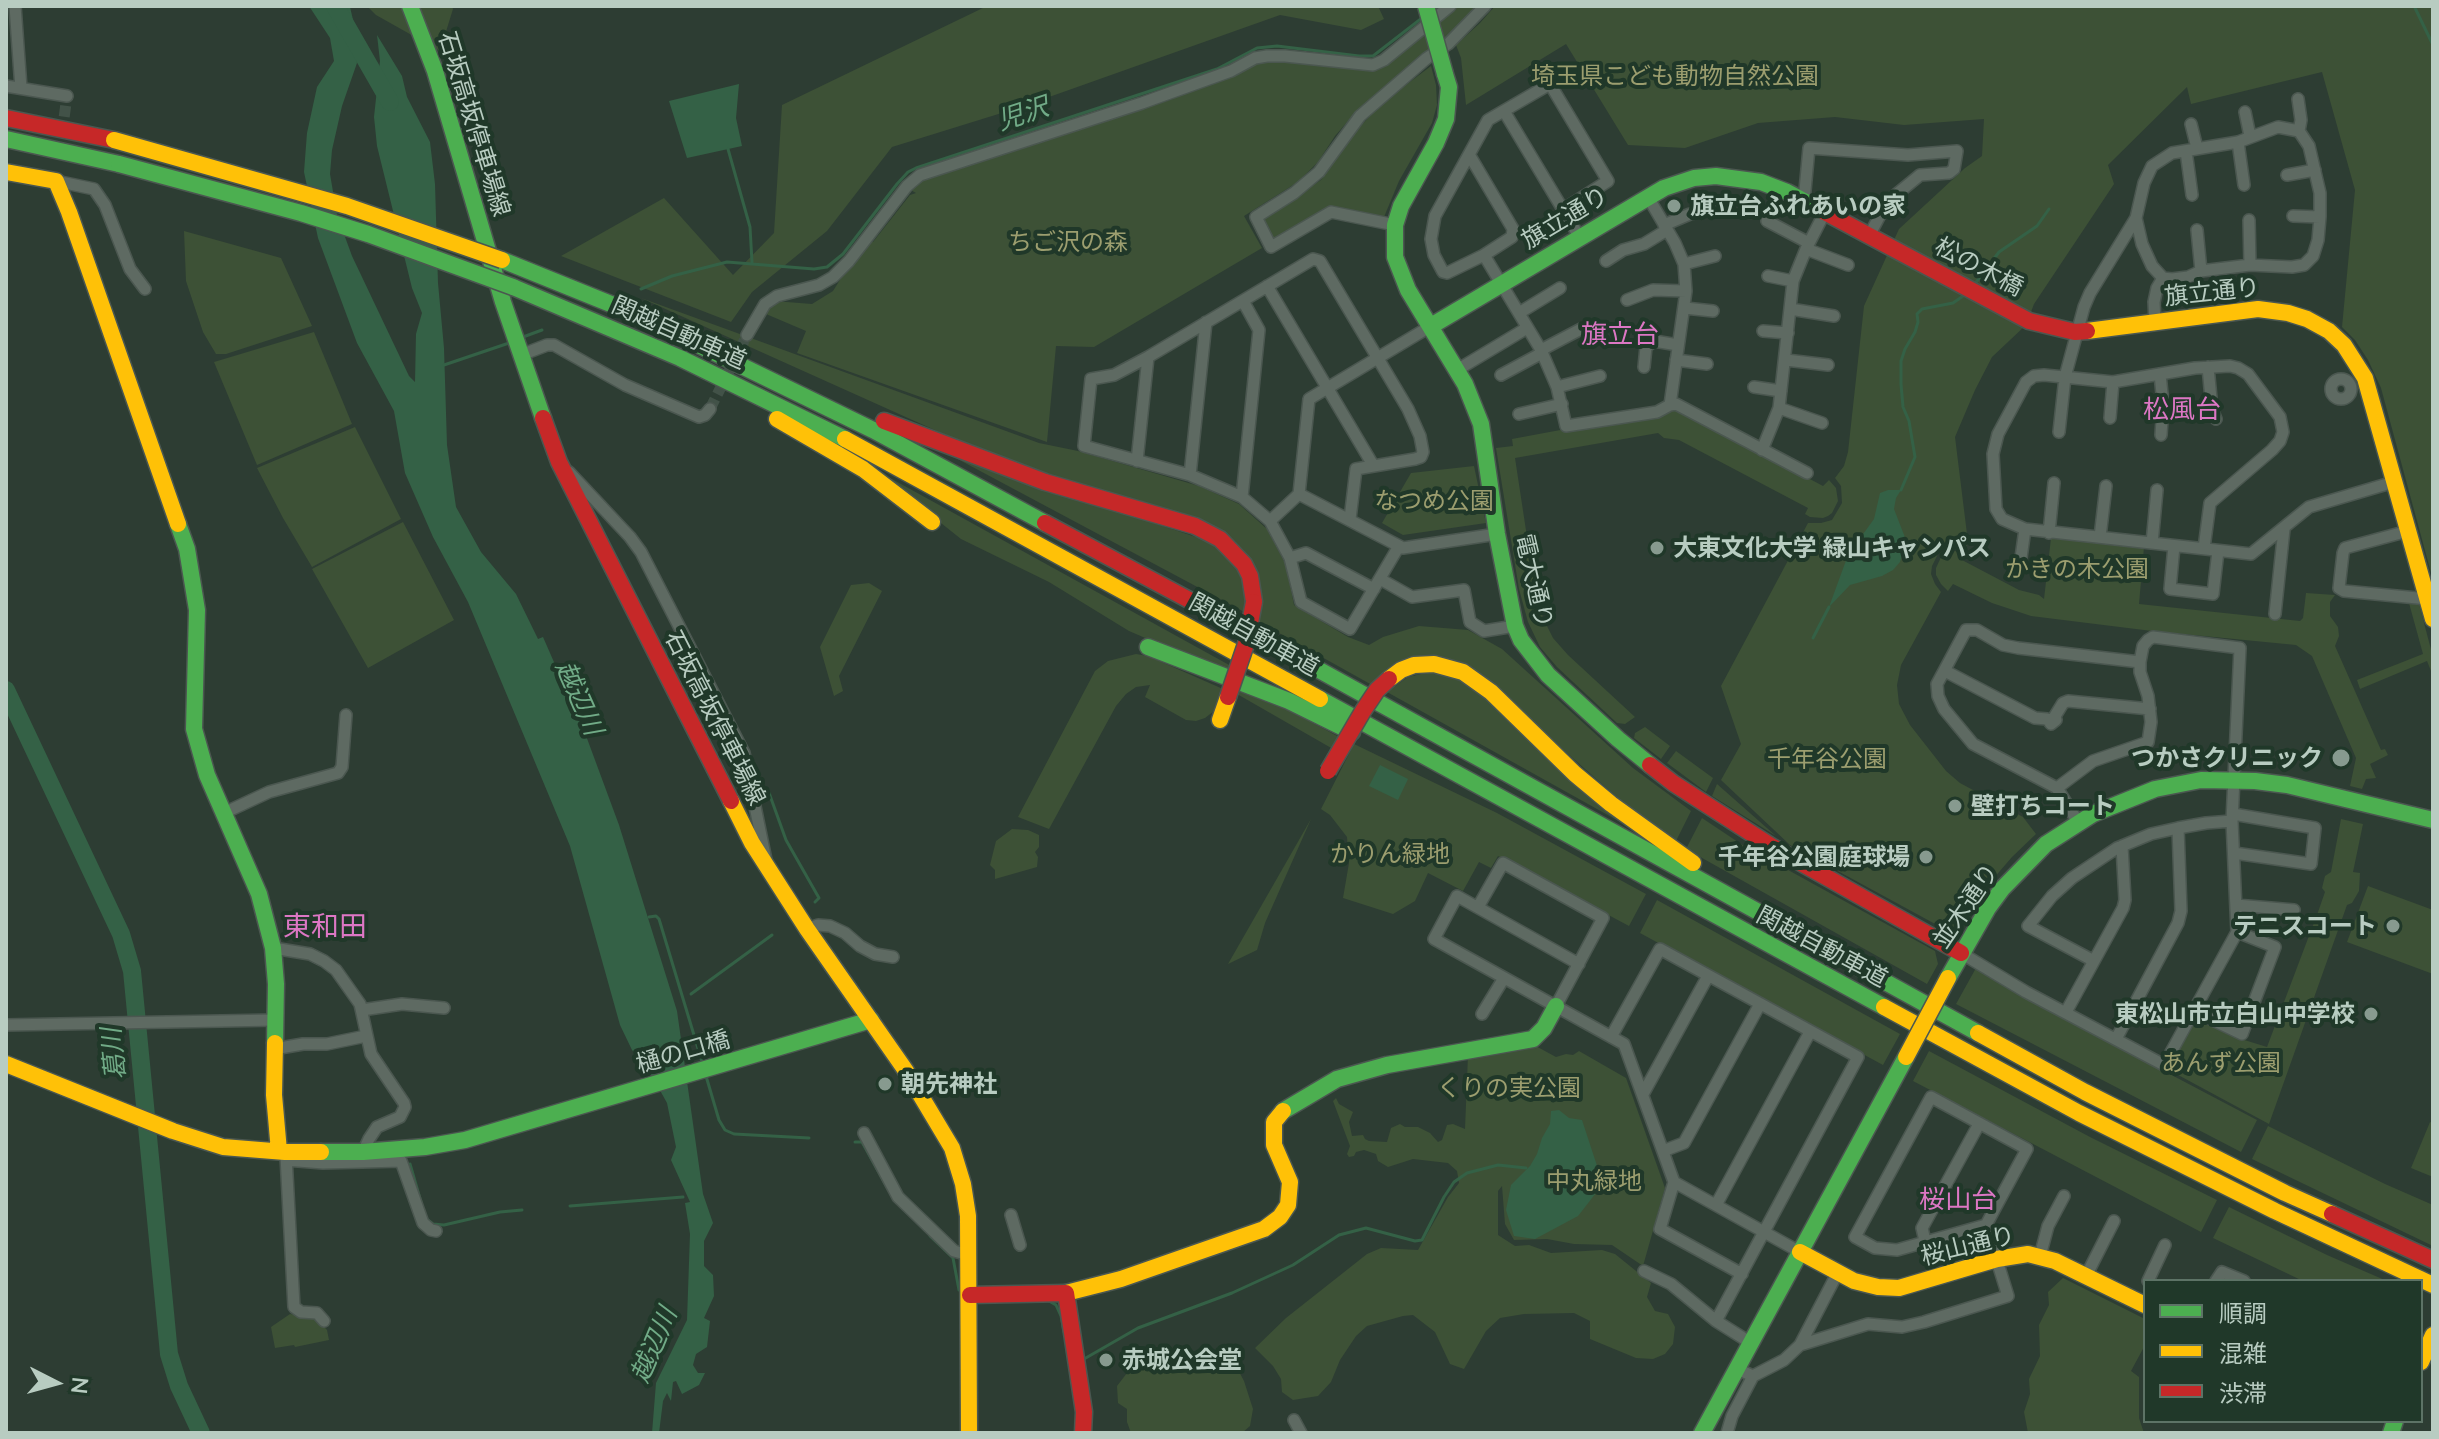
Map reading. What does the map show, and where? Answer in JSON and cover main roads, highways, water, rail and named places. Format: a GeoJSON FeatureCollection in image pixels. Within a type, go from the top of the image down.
{"type":"FeatureCollection","features":[{"type":"Feature","properties":{"kind":"main road","name":"石坂高坂停車場線"},"geometry":{"type":"LineString","coordinates":[[410,6],[435,71],[517,345],[559,462],[752,843],[927,1105],[952,1148],[965,1196],[969,1255],[969,1433]]}},
{"type":"Feature","properties":{"kind":"main road","name":"電大通り"},"geometry":{"type":"LineString","coordinates":[[1426,6],[1449,87],[1446,119],[1404,199],[1393,240],[1399,270],[1472,398],[1481,424],[1497,534],[1515,626],[1529,652],[1548,675],[1658,771],[1771,846],[1961,953]]}},
{"type":"Feature","properties":{"kind":"main road","name":"関越自動車道"},"geometry":{"type":"LineString","coordinates":[[6,118],[114,140],[292,189],[502,260],[633,313],[873,430],[1045,521],[2148,1125],[2285,1193],[2433,1260]]}},
{"type":"Feature","properties":{"kind":"main road","name":"関越自動車道"},"geometry":{"type":"LineString","coordinates":[[6,139],[119,164],[368,234],[513,287],[694,365],[896,465],[2079,1113],[2420,1279]]}},
{"type":"Feature","properties":{"kind":"main road"},"geometry":{"type":"LineString","coordinates":[[6,172],[56,181],[187,549],[197,610],[194,729],[200,757],[259,894],[273,948],[276,984],[274,1095],[283,1154]]}},
{"type":"Feature","properties":{"kind":"main road","name":"旗立通り"},"geometry":{"type":"LineString","coordinates":[[1431,326],[1664,188],[1716,176],[1761,182],[1906,255]]}},
{"type":"Feature","properties":{"kind":"main road","name":"松の木橋"},"geometry":{"type":"LineString","coordinates":[[1906,255],[2029,321]]}},
{"type":"Feature","properties":{"kind":"main road"},"geometry":{"type":"LineString","coordinates":[[535,296],[600,334],[703,381],[791,427],[863,469],[932,522]]}},
{"type":"Feature","properties":{"kind":"main road","name":"旗立通り"},"geometry":{"type":"LineString","coordinates":[[2029,321],[2075,332],[2099,331],[2258,309],[2288,313],[2329,331],[2344,345],[2394,482],[2433,619]]}},
{"type":"Feature","properties":{"kind":"main road"},"geometry":{"type":"LineString","coordinates":[[633,313],[916,435],[1045,482],[1195,526],[1220,539],[1244,564],[1250,576],[1254,602],[1246,644],[1220,720]]}},
{"type":"Feature","properties":{"kind":"main road"},"geometry":{"type":"LineString","coordinates":[[1148,647],[1289,701],[1545,823]]}},
{"type":"Feature","properties":{"kind":"main road"},"geometry":{"type":"LineString","coordinates":[[1323,778],[1363,711],[1389,679],[1414,665],[1434,664],[1463,672],[1491,692],[1543,744],[1611,804],[1697,866],[1830,952]]}},
{"type":"Feature","properties":{"kind":"main road","name":"並木通り"},"geometry":{"type":"LineString","coordinates":[[1800,1252],[1988,908],[2008,882],[2046,844],[2078,822],[2114,804],[2155,789],[2201,780],[2234,779],[2287,785],[2432,817]]}},
{"type":"Feature","properties":{"kind":"main road"},"geometry":{"type":"LineString","coordinates":[[970,1295],[1066,1293],[1121,1279],[1264,1229],[1280,1217],[1288,1205],[1290,1182],[1274,1145],[1274,1122],[1283,1111],[1337,1079],[1387,1065],[1533,1039],[1544,1028],[1556,1006]]}},
{"type":"Feature","properties":{"kind":"main road","name":"樋の口橋"},"geometry":{"type":"LineString","coordinates":[[6,1064],[173,1131],[223,1147],[283,1154],[363,1152],[450,1143],[871,1020]]}},
{"type":"Feature","properties":{"kind":"main road"},"geometry":{"type":"LineString","coordinates":[[1702,1433],[1745,1372],[1751,1343],[1800,1252]]}},
{"type":"Feature","properties":{"kind":"main road","name":"桜山通り"},"geometry":{"type":"LineString","coordinates":[[1800,1252],[1854,1281],[1899,1288],[1997,1259],[2028,1254],[2040,1256],[2143,1298]]}},
{"type":"Feature","properties":{"kind":"main road"},"geometry":{"type":"LineString","coordinates":[[1066,1293],[1082,1399],[1083,1433]]}},
{"type":"Feature","properties":{"kind":"main road"},"geometry":{"type":"LineString","coordinates":[[2423,1358],[2433,1335]]}},
{"type":"Feature","properties":{"kind":"waterway","name":"越辺川"},"geometry":{"type":"LineString","coordinates":[[335,6],[390,102]]}},
{"type":"Feature","properties":{"kind":"waterway"},"geometry":{"type":"LineString","coordinates":[[2415,8],[2433,45]]}},
{"type":"Feature","properties":{"kind":"waterway","name":"児沢"},"geometry":{"type":"LineString","coordinates":[[641,289],[672,276],[727,262],[814,269],[827,267],[843,254],[897,184],[916,168],[1217,69],[1257,48],[1277,46],[1373,56],[1422,18]]}},
{"type":"Feature","properties":{"kind":"waterway"},"geometry":{"type":"LineString","coordinates":[[728,149],[750,227],[752,262]]}},
{"type":"Feature","properties":{"kind":"waterway"},"geometry":{"type":"LineString","coordinates":[[1974,285],[1999,252],[2037,226],[2049,209]]}},
{"type":"Feature","properties":{"kind":"waterway"},"geometry":{"type":"LineString","coordinates":[[1901,490],[1915,457],[1909,421],[1903,407],[1901,361],[1915,332],[1917,314],[1922,309],[1953,303],[1966,294]]}},
{"type":"Feature","properties":{"kind":"waterway","name":"児沢"},"geometry":{"type":"LineString","coordinates":[[523,337],[542,330]]}},
{"type":"Feature","properties":{"kind":"waterway","name":"児沢"},"geometry":{"type":"LineString","coordinates":[[444,365],[512,342]]}},
{"type":"Feature","properties":{"kind":"waterway"},"geometry":{"type":"LineString","coordinates":[[1813,638],[1829,607]]}},
{"type":"Feature","properties":{"kind":"waterway","name":"葛川"},"geometry":{"type":"LineString","coordinates":[[6,690],[121,934],[132,971],[169,1354],[179,1386],[201,1433]]}},
{"type":"Feature","properties":{"kind":"waterway"},"geometry":{"type":"LineString","coordinates":[[768,790],[786,840],[819,898],[815,902]]}},
{"type":"Feature","properties":{"kind":"waterway"},"geometry":{"type":"LineString","coordinates":[[649,917],[659,919],[703,1065]]}},
{"type":"Feature","properties":{"kind":"waterway"},"geometry":{"type":"LineString","coordinates":[[691,994],[772,935]]}},
{"type":"Feature","properties":{"kind":"waterway"},"geometry":{"type":"LineString","coordinates":[[706,1076],[725,1130],[734,1134],[809,1138]]}},
{"type":"Feature","properties":{"kind":"waterway"},"geometry":{"type":"LineString","coordinates":[[855,1142],[862,1142],[888,1189]]}},
{"type":"Feature","properties":{"kind":"waterway"},"geometry":{"type":"LineString","coordinates":[[410,1164],[421,1202]]}},
{"type":"Feature","properties":{"kind":"waterway"},"geometry":{"type":"LineString","coordinates":[[1084,1359],[1138,1328],[1232,1293],[1293,1265],[1339,1235],[1366,1228],[1415,1241],[1422,1240],[1454,1182],[1467,1173],[1498,1165],[1526,1168]]}},
{"type":"Feature","properties":{"kind":"waterway"},"geometry":{"type":"LineString","coordinates":[[570,1206],[683,1197]]}},
{"type":"Feature","properties":{"kind":"waterway"},"geometry":{"type":"LineString","coordinates":[[428,1220],[444,1225],[522,1210]]}},
{"type":"Feature","properties":{"kind":"waterway"},"geometry":{"type":"LineString","coordinates":[[930,1236],[953,1258],[959,1290]]}},
{"type":"Feature","properties":{"kind":"waterway"},"geometry":{"type":"LineString","coordinates":[[1049,1301],[1056,1305],[1064,1332]]}},
{"type":"Feature","properties":{"kind":"tunnel"},"geometry":{"type":"LineString","coordinates":[[62,133],[67,96]]}},
{"type":"Feature","properties":{"kind":"tunnel"},"geometry":{"type":"LineString","coordinates":[[710,409],[747,335]]}},
{"type":"Feature","properties":{"kind":"place","name":"旗立台ふれあいの家"},"geometry":{"type":"Point","coordinates":[1674,206]}},
{"type":"Feature","properties":{"kind":"place","name":"大東文化大学 緑山キャンパス"},"geometry":{"type":"Point","coordinates":[1657,548]}},
{"type":"Feature","properties":{"kind":"place","name":"つかさクリニック"},"geometry":{"type":"Point","coordinates":[2341,758]}},
{"type":"Feature","properties":{"kind":"place","name":"壁打ちコート"},"geometry":{"type":"Point","coordinates":[1955,806]}},
{"type":"Feature","properties":{"kind":"place","name":"千年谷公園庭球場"},"geometry":{"type":"Point","coordinates":[1926,857]}},
{"type":"Feature","properties":{"kind":"place","name":"テニスコート"},"geometry":{"type":"Point","coordinates":[2393,926]}},
{"type":"Feature","properties":{"kind":"place","name":"東松山市立白山中学校"},"geometry":{"type":"Point","coordinates":[2371,1014]}},
{"type":"Feature","properties":{"kind":"place","name":"朝先神社"},"geometry":{"type":"Point","coordinates":[885,1084]}},
{"type":"Feature","properties":{"kind":"place","name":"赤城公会堂"},"geometry":{"type":"Point","coordinates":[1106,1360]}},
{"type":"Feature","properties":{"kind":"district","name":"旗立台"},"geometry":{"type":"Point","coordinates":[1620,335]}},
{"type":"Feature","properties":{"kind":"district","name":"松風台"},"geometry":{"type":"Point","coordinates":[2182,410]}},
{"type":"Feature","properties":{"kind":"district","name":"東和田"},"geometry":{"type":"Point","coordinates":[325,927]}},
{"type":"Feature","properties":{"kind":"district","name":"桜山台"},"geometry":{"type":"Point","coordinates":[1958,1200]}},
{"type":"Feature","properties":{"kind":"park label","name":"埼玉県こども動物自然公園"},"geometry":{"type":"Point","coordinates":[1675,76]}},
{"type":"Feature","properties":{"kind":"park label","name":"ちご沢の森"},"geometry":{"type":"Point","coordinates":[1068,242]}},
{"type":"Feature","properties":{"kind":"park label","name":"なつめ公園"},"geometry":{"type":"Point","coordinates":[1434,501]}},
{"type":"Feature","properties":{"kind":"park label","name":"かきの木公園"},"geometry":{"type":"Point","coordinates":[2077,569]}},
{"type":"Feature","properties":{"kind":"park label","name":"千年谷公園"},"geometry":{"type":"Point","coordinates":[1827,759]}},
{"type":"Feature","properties":{"kind":"park label","name":"かりん緑地"},"geometry":{"type":"Point","coordinates":[1390,854]}},
{"type":"Feature","properties":{"kind":"park label","name":"あんず公園"},"geometry":{"type":"Point","coordinates":[2221,1063]}},
{"type":"Feature","properties":{"kind":"park label","name":"くりの実公園"},"geometry":{"type":"Point","coordinates":[1509,1088]}},
{"type":"Feature","properties":{"kind":"park label","name":"中丸緑地"},"geometry":{"type":"Point","coordinates":[1594,1181]}}]}
